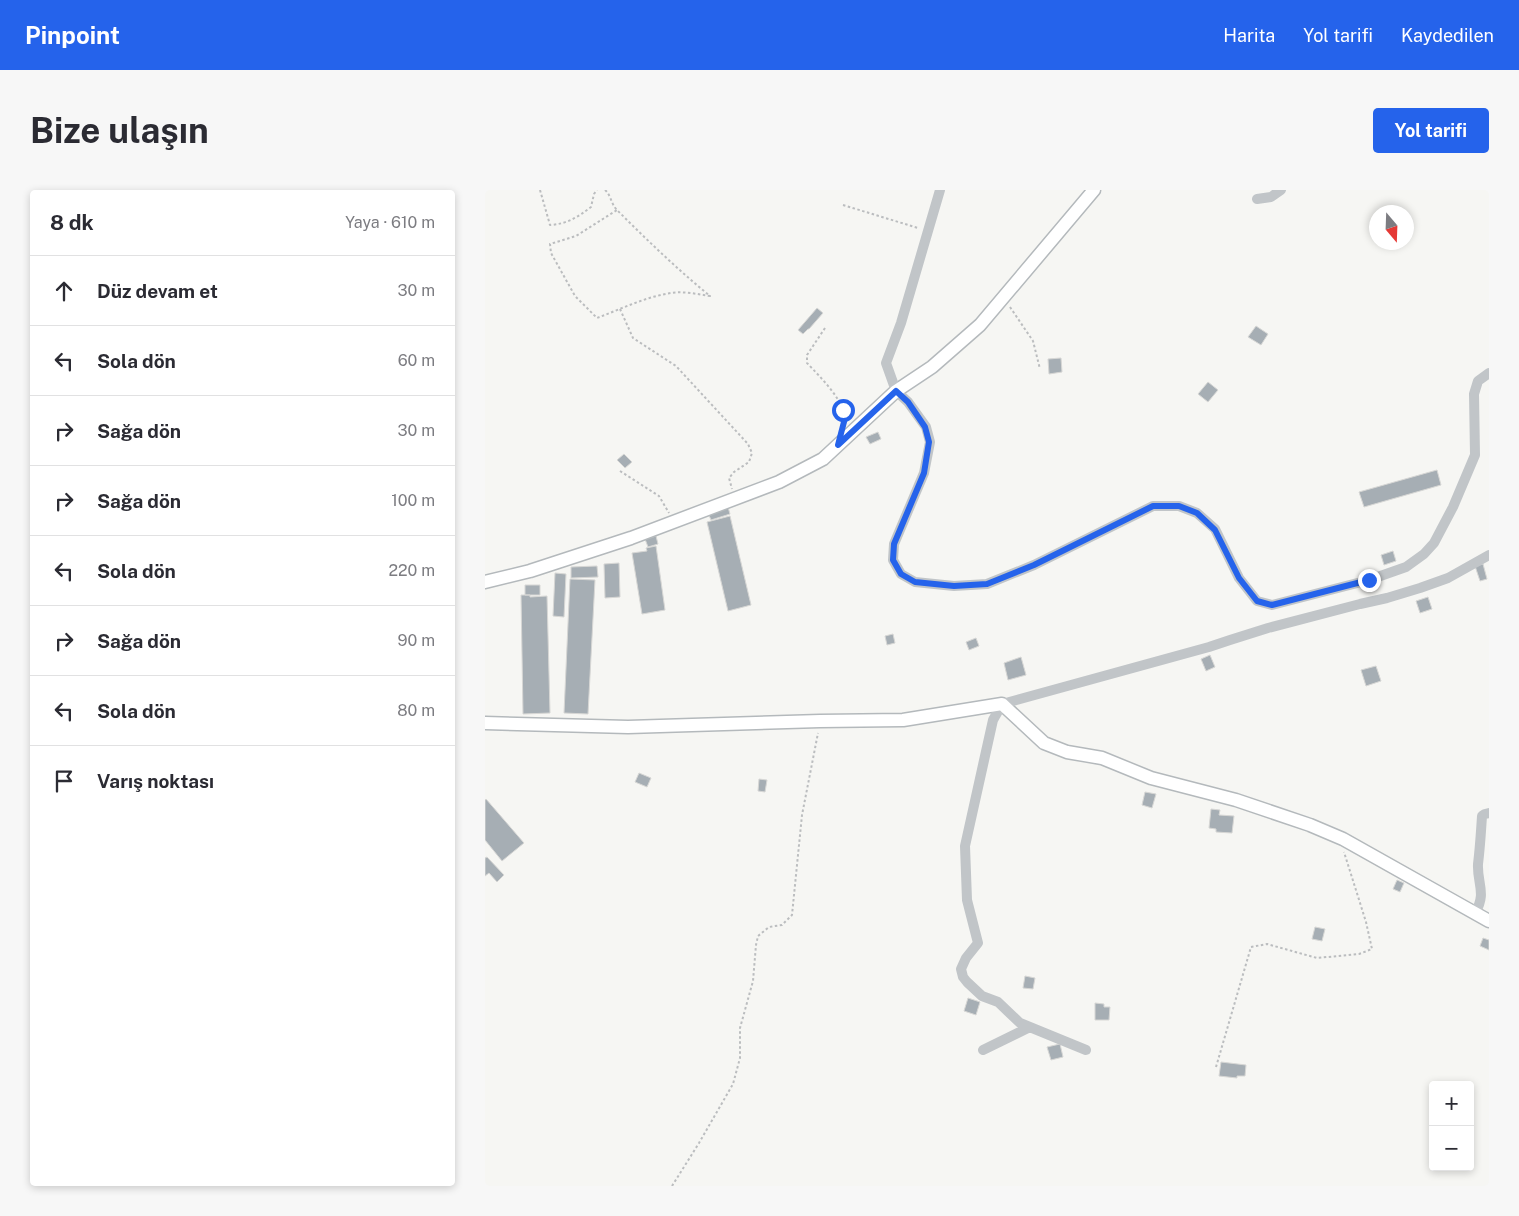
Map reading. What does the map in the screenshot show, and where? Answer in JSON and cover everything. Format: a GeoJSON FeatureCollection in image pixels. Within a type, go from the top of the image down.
{"type":"FeatureCollection","features":[{"type":"Feature","properties":{"kind":"main road"},"geometry":{"type":"LineString","coordinates":[[485,582],[530,571],[631,538],[779,482],[823,459],[896,391],[932,367],[980,325],[1094,190]]}},
{"type":"Feature","properties":{"kind":"main road"},"geometry":{"type":"LineString","coordinates":[[485,723],[627,727],[903,720],[1002,704],[1044,744],[1067,752],[1102,758],[1151,778],[1236,800],[1311,825],[1340,838],[1489,921]]}},
{"type":"Feature","properties":{"kind":"street"},"geometry":{"type":"LineString","coordinates":[[940,190],[901,323],[886,363],[896,391],[908,402],[925,427],[929,442],[924,473],[894,544],[893,560],[901,574],[915,582],[954,586],[987,584],[1034,565],[1153,506],[1179,506],[1197,513],[1215,530],[1239,578],[1257,601],[1272,605],[1369,580],[1406,567],[1424,554],[1434,543],[1453,507],[1475,455],[1474,394],[1478,382],[1489,373]]}},
{"type":"Feature","properties":{"kind":"street"},"geometry":{"type":"LineString","coordinates":[[1257,199],[1271,197],[1281,190]]}},
{"type":"Feature","properties":{"kind":"street"},"geometry":{"type":"LineString","coordinates":[[1086,1050],[1020,1023],[998,1002],[982,996],[963,977],[961,969],[966,958],[978,943],[967,900],[965,846],[993,720],[1002,704],[1209,647],[1268,628],[1387,598],[1448,578],[1489,555]]}},
{"type":"Feature","properties":{"kind":"street"},"geometry":{"type":"LineString","coordinates":[[1475,913],[1481,904],[1482,898],[1478,866],[1482,816],[1489,813]]}},
{"type":"Feature","properties":{"kind":"street"},"geometry":{"type":"LineString","coordinates":[[983,1050],[1030,1027]]}},
{"type":"Feature","properties":{"kind":"path"},"geometry":{"type":"LineString","coordinates":[[540,190],[551,225],[561,225],[578,218],[591,207],[597,190]]}},
{"type":"Feature","properties":{"kind":"path"},"geometry":{"type":"LineString","coordinates":[[605,190],[614,207],[679,270],[710,296],[672,292],[647,299],[597,318],[575,296],[551,253],[550,244],[576,236],[617,210]]}},
{"type":"Feature","properties":{"kind":"path"},"geometry":{"type":"LineString","coordinates":[[843,206],[928,231]]}},
{"type":"Feature","properties":{"kind":"path"},"geometry":{"type":"LineString","coordinates":[[1003,297],[1033,341],[1040,369]]}},
{"type":"Feature","properties":{"kind":"path"},"geometry":{"type":"LineString","coordinates":[[620,309],[633,338],[676,366],[748,444],[752,453],[749,462],[733,472],[729,478],[734,498]]}},
{"type":"Feature","properties":{"kind":"path"},"geometry":{"type":"LineString","coordinates":[[825,328],[807,355],[807,364],[826,383],[843,410],[845,418],[843,427]]}},
{"type":"Feature","properties":{"kind":"path"},"geometry":{"type":"LineString","coordinates":[[620,471],[659,496],[673,521]]}},
{"type":"Feature","properties":{"kind":"path"},"geometry":{"type":"LineString","coordinates":[[672,1186],[733,1084],[740,1058],[740,1028],[753,981],[758,936],[769,928],[782,924],[792,915],[802,815],[820,721]]}},
{"type":"Feature","properties":{"kind":"path"},"geometry":{"type":"LineString","coordinates":[[1216,1067],[1251,947],[1267,944],[1317,958],[1359,954],[1372,949],[1366,922],[1340,838]]}},
{"type":"Feature","properties":{"kind":"building"},"geometry":{"type":"Polygon","coordinates":[[[817,308],[823,313],[803,334],[798,330],[817,308]]]}},
{"type":"Feature","properties":{"kind":"building"},"geometry":{"type":"Polygon","coordinates":[[[1256,326],[1268,334],[1261,345],[1248,337],[1256,326]]]}},
{"type":"Feature","properties":{"kind":"building"},"geometry":{"type":"Polygon","coordinates":[[[1061,358],[1062,372],[1049,374],[1048,359],[1061,358]]]}},
{"type":"Feature","properties":{"kind":"building"},"geometry":{"type":"Polygon","coordinates":[[[1208,382],[1218,390],[1208,402],[1198,394],[1208,382]]]}},
{"type":"Feature","properties":{"kind":"building"},"geometry":{"type":"Polygon","coordinates":[[[878,432],[881,439],[870,444],[866,437],[878,432]]]}},
{"type":"Feature","properties":{"kind":"building"},"geometry":{"type":"Polygon","coordinates":[[[624,454],[632,462],[625,468],[617,460],[624,454]]]}},
{"type":"Feature","properties":{"kind":"building"},"geometry":{"type":"Polygon","coordinates":[[[1437,470],[1441,485],[1364,507],[1359,492],[1437,470]]]}},
{"type":"Feature","properties":{"kind":"building"},"geometry":{"type":"Polygon","coordinates":[[[728,507],[730,514],[711,520],[708,513],[728,507]]]}},
{"type":"Feature","properties":{"kind":"building"},"geometry":{"type":"Polygon","coordinates":[[[730,516],[751,605],[728,611],[707,522],[730,516]]]}},
{"type":"Feature","properties":{"kind":"building"},"geometry":{"type":"Polygon","coordinates":[[[656,536],[658,544],[648,547],[645,539],[656,536]]]}},
{"type":"Feature","properties":{"kind":"building"},"geometry":{"type":"Polygon","coordinates":[[[656,546],[665,610],[642,614],[632,553],[647,551],[646,548],[656,546]]]}},
{"type":"Feature","properties":{"kind":"building"},"geometry":{"type":"Polygon","coordinates":[[[1393,551],[1396,561],[1384,565],[1381,555],[1393,551]]]}},
{"type":"Feature","properties":{"kind":"building"},"geometry":{"type":"Polygon","coordinates":[[[619,563],[620,597],[605,598],[604,564],[619,563]]]}},
{"type":"Feature","properties":{"kind":"building"},"geometry":{"type":"Polygon","coordinates":[[[1483,564],[1487,579],[1480,581],[1475,566],[1483,564]]]}},
{"type":"Feature","properties":{"kind":"building"},"geometry":{"type":"Polygon","coordinates":[[[597,566],[598,577],[571,578],[571,567],[597,566]]]}},
{"type":"Feature","properties":{"kind":"building"},"geometry":{"type":"Polygon","coordinates":[[[555,573],[566,574],[564,617],[553,616],[555,573]]]}},
{"type":"Feature","properties":{"kind":"building"},"geometry":{"type":"Polygon","coordinates":[[[570,579],[595,580],[588,714],[564,713],[570,579]]]}},
{"type":"Feature","properties":{"kind":"building"},"geometry":{"type":"Polygon","coordinates":[[[525,585],[540,585],[540,595],[525,595],[525,585]]]}},
{"type":"Feature","properties":{"kind":"building"},"geometry":{"type":"Polygon","coordinates":[[[521,595],[530,595],[530,597],[547,596],[550,713],[523,714],[521,595]]]}},
{"type":"Feature","properties":{"kind":"building"},"geometry":{"type":"Polygon","coordinates":[[[1428,597],[1432,609],[1420,613],[1416,601],[1428,597]]]}},
{"type":"Feature","properties":{"kind":"building"},"geometry":{"type":"Polygon","coordinates":[[[893,634],[895,643],[887,645],[885,636],[893,634]]]}},
{"type":"Feature","properties":{"kind":"building"},"geometry":{"type":"Polygon","coordinates":[[[976,638],[979,646],[969,650],[966,642],[976,638]]]}},
{"type":"Feature","properties":{"kind":"building"},"geometry":{"type":"Polygon","coordinates":[[[1210,655],[1215,667],[1206,671],[1201,659],[1210,655]]]}},
{"type":"Feature","properties":{"kind":"building"},"geometry":{"type":"Polygon","coordinates":[[[1021,657],[1026,675],[1008,680],[1004,663],[1021,657]]]}},
{"type":"Feature","properties":{"kind":"building"},"geometry":{"type":"Polygon","coordinates":[[[1376,666],[1381,681],[1366,686],[1361,670],[1376,666]]]}},
{"type":"Feature","properties":{"kind":"building"},"geometry":{"type":"Polygon","coordinates":[[[639,773],[651,778],[647,787],[635,782],[639,773]]]}},
{"type":"Feature","properties":{"kind":"building"},"geometry":{"type":"Polygon","coordinates":[[[759,779],[767,780],[765,792],[758,791],[759,779]]]}},
{"type":"Feature","properties":{"kind":"building"},"geometry":{"type":"Polygon","coordinates":[[[1145,792],[1156,794],[1152,808],[1142,805],[1145,792]]]}},
{"type":"Feature","properties":{"kind":"building"},"geometry":{"type":"Polygon","coordinates":[[[486,799],[524,843],[502,861],[485,840],[486,799]]]}},
{"type":"Feature","properties":{"kind":"building"},"geometry":{"type":"Polygon","coordinates":[[[1211,809],[1220,810],[1219,815],[1234,816],[1232,833],[1216,832],[1216,829],[1209,828],[1211,809]]]}},
{"type":"Feature","properties":{"kind":"building"},"geometry":{"type":"Polygon","coordinates":[[[487,857],[504,875],[497,882],[489,873],[485,876],[485,858],[487,857]]]}},
{"type":"Feature","properties":{"kind":"building"},"geometry":{"type":"Polygon","coordinates":[[[1397,880],[1404,883],[1400,892],[1393,889],[1397,880]]]}},
{"type":"Feature","properties":{"kind":"building"},"geometry":{"type":"Polygon","coordinates":[[[1315,927],[1325,929],[1322,941],[1312,939],[1315,927]]]}},
{"type":"Feature","properties":{"kind":"building"},"geometry":{"type":"Polygon","coordinates":[[[1483,938],[1489,940],[1489,950],[1480,946],[1483,938]]]}},
{"type":"Feature","properties":{"kind":"building"},"geometry":{"type":"Polygon","coordinates":[[[1025,976],[1035,978],[1033,989],[1023,988],[1025,976]]]}},
{"type":"Feature","properties":{"kind":"building"},"geometry":{"type":"Polygon","coordinates":[[[968,998],[980,1002],[976,1015],[964,1011],[968,998]]]}},
{"type":"Feature","properties":{"kind":"building"},"geometry":{"type":"Polygon","coordinates":[[[1095,1003],[1104,1004],[1104,1007],[1110,1007],[1109,1020],[1095,1020],[1095,1003]]]}},
{"type":"Feature","properties":{"kind":"building"},"geometry":{"type":"Polygon","coordinates":[[[1060,1044],[1063,1057],[1051,1060],[1047,1047],[1060,1044]]]}},
{"type":"Feature","properties":{"kind":"building"},"geometry":{"type":"Polygon","coordinates":[[[1221,1062],[1246,1065],[1245,1076],[1237,1076],[1237,1078],[1219,1076],[1221,1062]]]}},
{"type":"Feature","properties":{"kind":"route"},"geometry":{"type":"LineString","coordinates":[[843,410],[845,418],[838,445],[896,391],[908,402],[925,427],[929,442],[924,473],[894,544],[893,560],[901,574],[915,582],[954,586],[987,584],[1081,543],[1153,506],[1179,506],[1197,513],[1215,530],[1239,578],[1257,601],[1272,605],[1369,580]]}}]}
